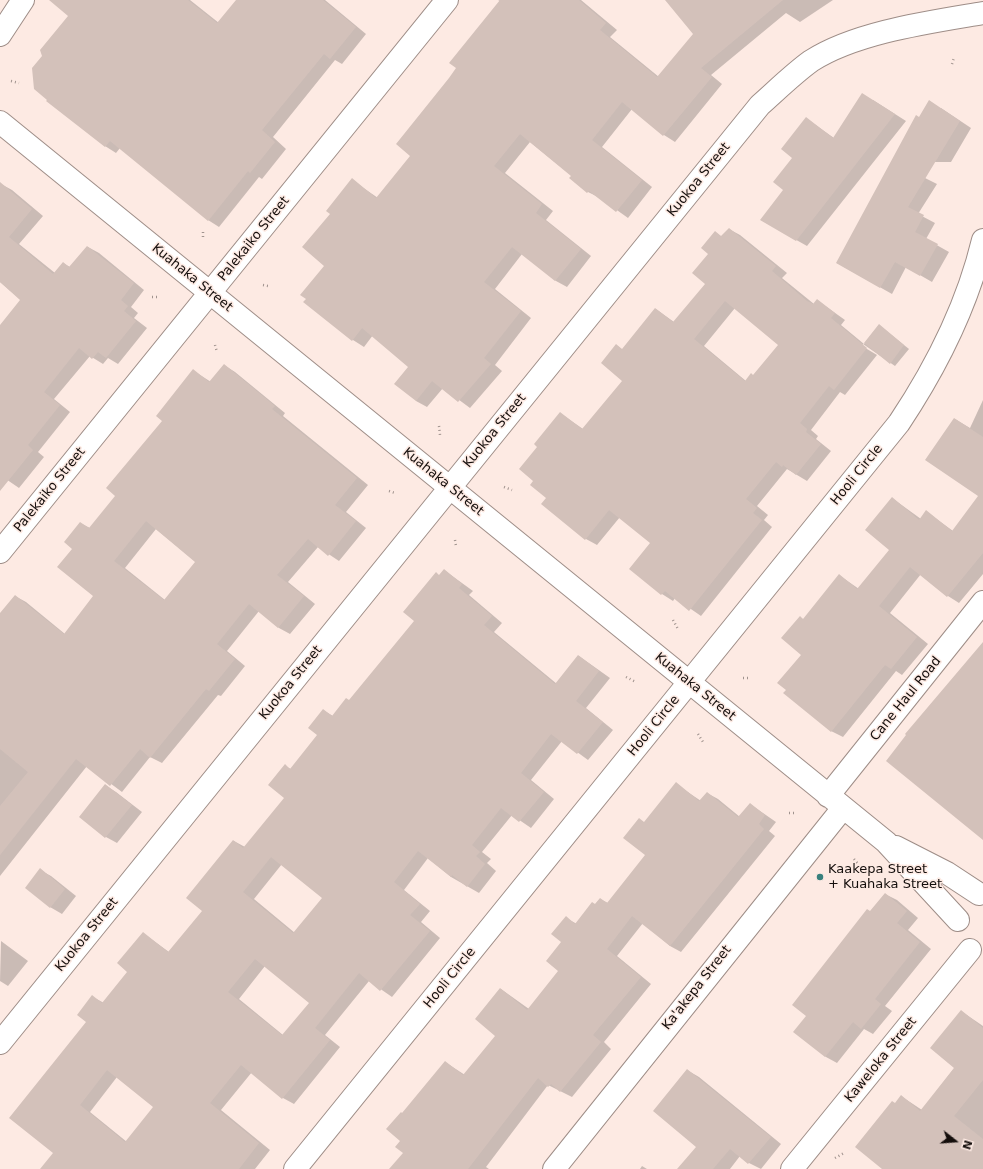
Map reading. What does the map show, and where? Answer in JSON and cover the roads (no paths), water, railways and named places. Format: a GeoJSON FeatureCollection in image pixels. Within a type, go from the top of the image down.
{"type":"FeatureCollection","features":[{"type":"Feature","properties":{"kind":"street"},"geometry":{"type":"LineString","coordinates":[[0,35],[23,0]]}},
{"type":"Feature","properties":{"kind":"street","name":"Palekaiko Street"},"geometry":{"type":"LineString","coordinates":[[0,552],[447,0]]}},
{"type":"Feature","properties":{"kind":"street","name":"Kuokoa Street"},"geometry":{"type":"LineString","coordinates":[[0,1043],[760,104],[812,61],[864,38],[898,29],[983,13]]}},
{"type":"Feature","properties":{"kind":"street","name":"Kuahaka Street"},"geometry":{"type":"LineString","coordinates":[[0,122],[886,842],[958,920]]}},
{"type":"Feature","properties":{"kind":"street","name":"Hooli Circle"},"geometry":{"type":"LineString","coordinates":[[295,1169],[899,423],[922,390],[955,325],[972,282],[983,240]]}},
{"type":"Feature","properties":{"kind":"street","name":"Cane Haul Road"},"geometry":{"type":"LineString","coordinates":[[835,802],[983,602]]}},
{"type":"Feature","properties":{"kind":"street","name":"Ka'akepa Street"},"geometry":{"type":"LineString","coordinates":[[554,1169],[835,802]]}},
{"type":"Feature","properties":{"kind":"street","name":"Kuahaka Street"},"geometry":{"type":"LineString","coordinates":[[886,842],[948,873],[981,894]]}},
{"type":"Feature","properties":{"kind":"street"},"geometry":{"type":"LineString","coordinates":[[977,953],[963,942],[959,931],[958,920],[965,905],[981,894]]}},
{"type":"Feature","properties":{"kind":"street","name":"Kaweloka Street"},"geometry":{"type":"LineString","coordinates":[[800,1166],[977,953]]}},
{"type":"Feature","properties":{"kind":"place","name":"Kaakepa Street + Kuahaka Street"},"geometry":{"type":"Point","coordinates":[820,877]}}]}
